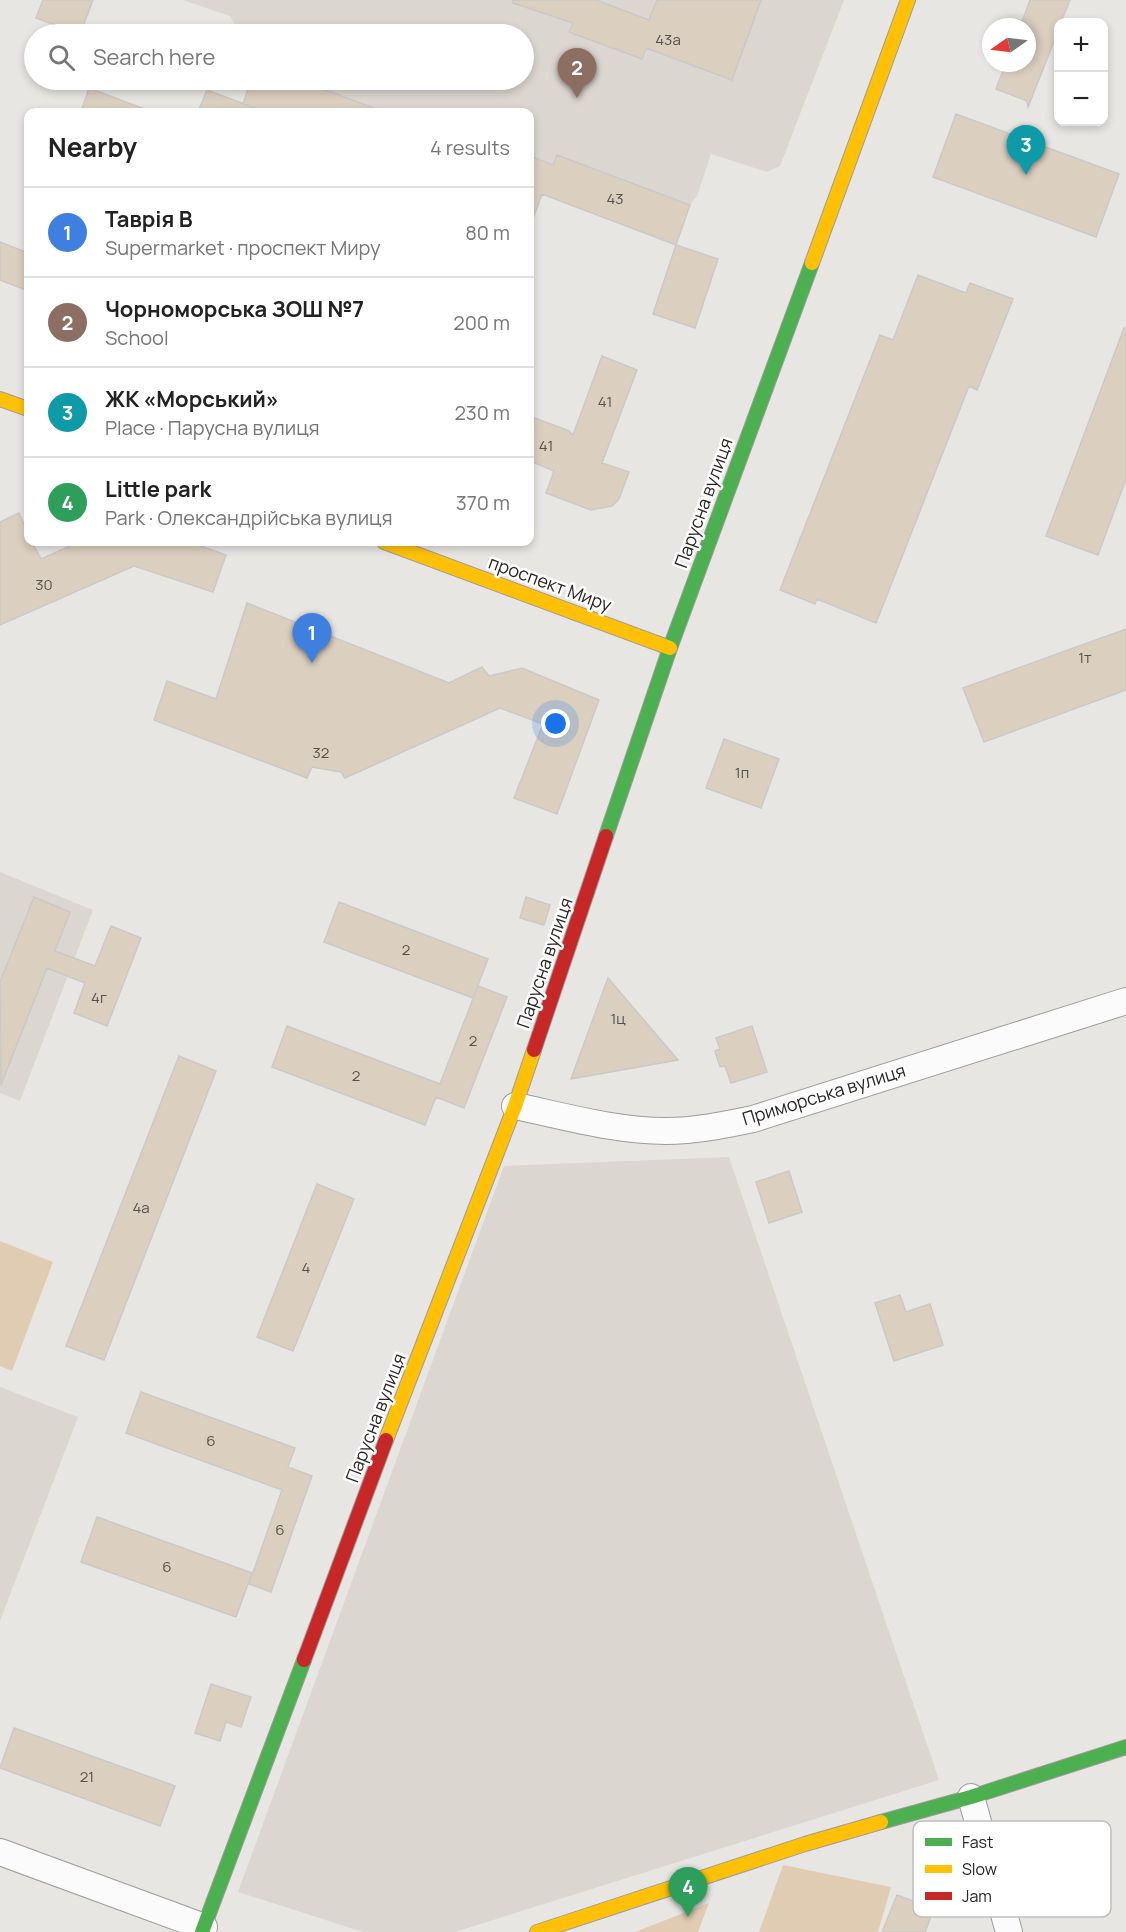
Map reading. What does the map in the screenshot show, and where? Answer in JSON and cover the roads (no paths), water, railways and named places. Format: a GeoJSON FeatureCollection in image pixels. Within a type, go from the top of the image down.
{"type":"FeatureCollection","features":[{"type":"Feature","properties":{"kind":"street","name":"Парусна вулиця"},"geometry":{"type":"LineString","coordinates":[[207,1929],[384,1447],[515,1106],[670,648],[908,0]]}},
{"type":"Feature","properties":{"kind":"street"},"geometry":{"type":"LineString","coordinates":[[0,399],[24,408]]}},
{"type":"Feature","properties":{"kind":"street","name":"проспект Миру"},"geometry":{"type":"LineString","coordinates":[[395,546],[670,648]]}},
{"type":"Feature","properties":{"kind":"street","name":"Приморська вулиця"},"geometry":{"type":"LineString","coordinates":[[515,1106],[626,1128],[666,1131],[715,1126],[753,1119],[1126,1001]]}},
{"type":"Feature","properties":{"kind":"street"},"geometry":{"type":"LineString","coordinates":[[537,1932],[806,1844],[971,1797],[1126,1747]]}},
{"type":"Feature","properties":{"kind":"street"},"geometry":{"type":"LineString","coordinates":[[971,1797],[978,1821]]}},
{"type":"Feature","properties":{"kind":"street"},"geometry":{"type":"LineString","coordinates":[[0,1852],[207,1929]]}},
{"type":"Feature","properties":{"kind":"street"},"geometry":{"type":"LineString","coordinates":[[1005,1917],[1009,1932]]}},
{"type":"Feature","properties":{"kind":"place","name":"Чорноморська ЗОШ №7"},"geometry":{"type":"Point","coordinates":[577,98]}},
{"type":"Feature","properties":{"kind":"place","name":"ЖК «Морський»"},"geometry":{"type":"Point","coordinates":[1026,175]}},
{"type":"Feature","properties":{"kind":"place","name":"Таврія В"},"geometry":{"type":"Point","coordinates":[312,663]}},
{"type":"Feature","properties":{"kind":"place","name":"Little park"},"geometry":{"type":"Point","coordinates":[688,1917]}}]}
